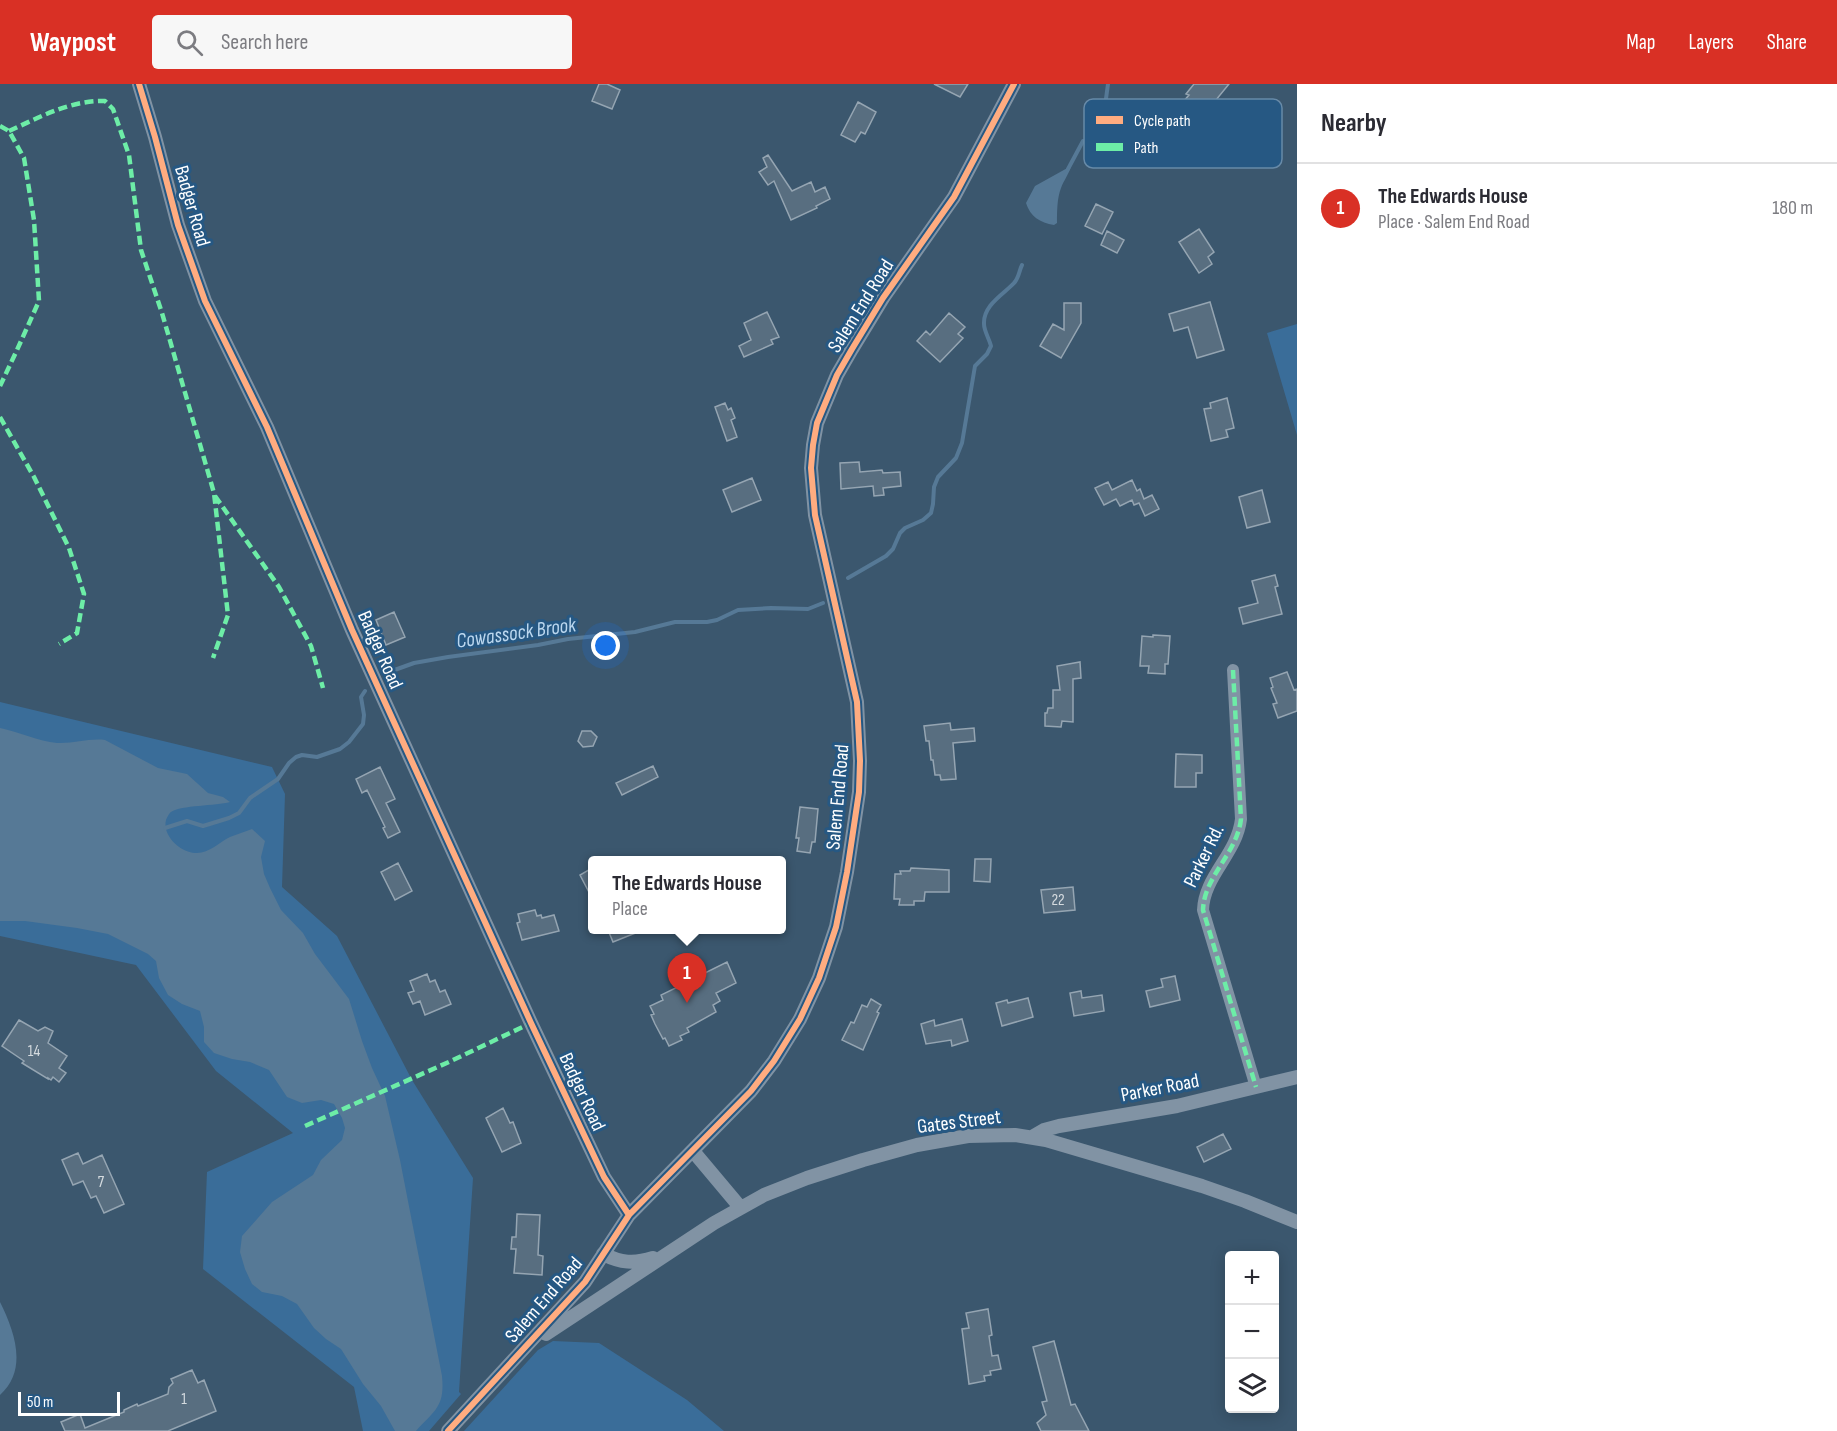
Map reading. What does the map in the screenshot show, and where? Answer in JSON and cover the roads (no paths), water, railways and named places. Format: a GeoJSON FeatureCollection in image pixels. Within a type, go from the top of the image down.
{"type":"FeatureCollection","features":[{"type":"Feature","properties":{"kind":"street","name":"Badger Road"},"geometry":{"type":"LineString","coordinates":[[139,84],[178,225],[205,301],[267,427],[352,630],[531,1023],[604,1177],[629,1215]]}},
{"type":"Feature","properties":{"kind":"street","name":"Salem End Road"},"geometry":{"type":"LineString","coordinates":[[448,1431],[579,1289],[629,1215],[751,1091],[774,1061],[800,1019],[819,978],[836,927],[850,853],[859,792],[859,733],[857,702],[851,670],[815,515],[813,445],[818,423],[837,375],[883,298],[954,197],[1014,84]]}},
{"type":"Feature","properties":{"kind":"street","name":"Parker Rd."},"geometry":{"type":"LineString","coordinates":[[1233,670],[1240,831],[1207,890],[1203,900],[1203,910],[1256,1087]]}},
{"type":"Feature","properties":{"kind":"street","name":"Parker Road"},"geometry":{"type":"LineString","coordinates":[[1032,1137],[1044,1130],[1059,1126],[1178,1106],[1297,1077]]}},
{"type":"Feature","properties":{"kind":"street","name":"Gates Street"},"geometry":{"type":"LineString","coordinates":[[525,1348],[672,1250],[740,1207],[764,1195],[800,1180],[863,1160],[918,1145],[961,1137],[988,1135],[1032,1137],[1194,1183],[1297,1222]]}},
{"type":"Feature","properties":{"kind":"street"},"geometry":{"type":"LineString","coordinates":[[693,1151],[740,1207]]}},
{"type":"Feature","properties":{"kind":"street","name":"Gates Street"},"geometry":{"type":"LineString","coordinates":[[603,1254],[621,1262],[634,1263],[672,1250]]}},
{"type":"Feature","properties":{"kind":"waterway","name":"Cowassock Brook"},"geometry":{"type":"LineString","coordinates":[[1106,99],[1108,84]]}},
{"type":"Feature","properties":{"kind":"waterway","name":"Cowassock Brook"},"geometry":{"type":"LineString","coordinates":[[1068,169],[1083,141]]}},
{"type":"Feature","properties":{"kind":"waterway","name":"Cowassock Brook"},"geometry":{"type":"LineString","coordinates":[[848,578],[886,556],[893,549],[900,533],[905,528],[923,520],[931,513],[934,487],[938,477],[956,458],[962,443],[975,366],[987,354],[991,346],[984,327],[987,311],[995,300],[1016,281],[1022,265]]}},
{"type":"Feature","properties":{"kind":"waterway","name":"Cowassock Brook"},"geometry":{"type":"LineString","coordinates":[[389,672],[414,663],[448,657],[568,639],[635,632],[675,622],[707,622],[738,610],[808,609],[823,603]]}},
{"type":"Feature","properties":{"kind":"waterway","name":"Cowassock Brook"},"geometry":{"type":"LineString","coordinates":[[165,828],[187,821],[203,826],[229,818],[239,813],[250,798],[278,779],[296,757],[302,755],[317,757],[340,749],[349,742],[363,724],[361,697],[365,691]]}},
{"type":"Feature","properties":{"kind":"place","name":"The Edwards House"},"geometry":{"type":"Point","coordinates":[687,1003]}}]}
